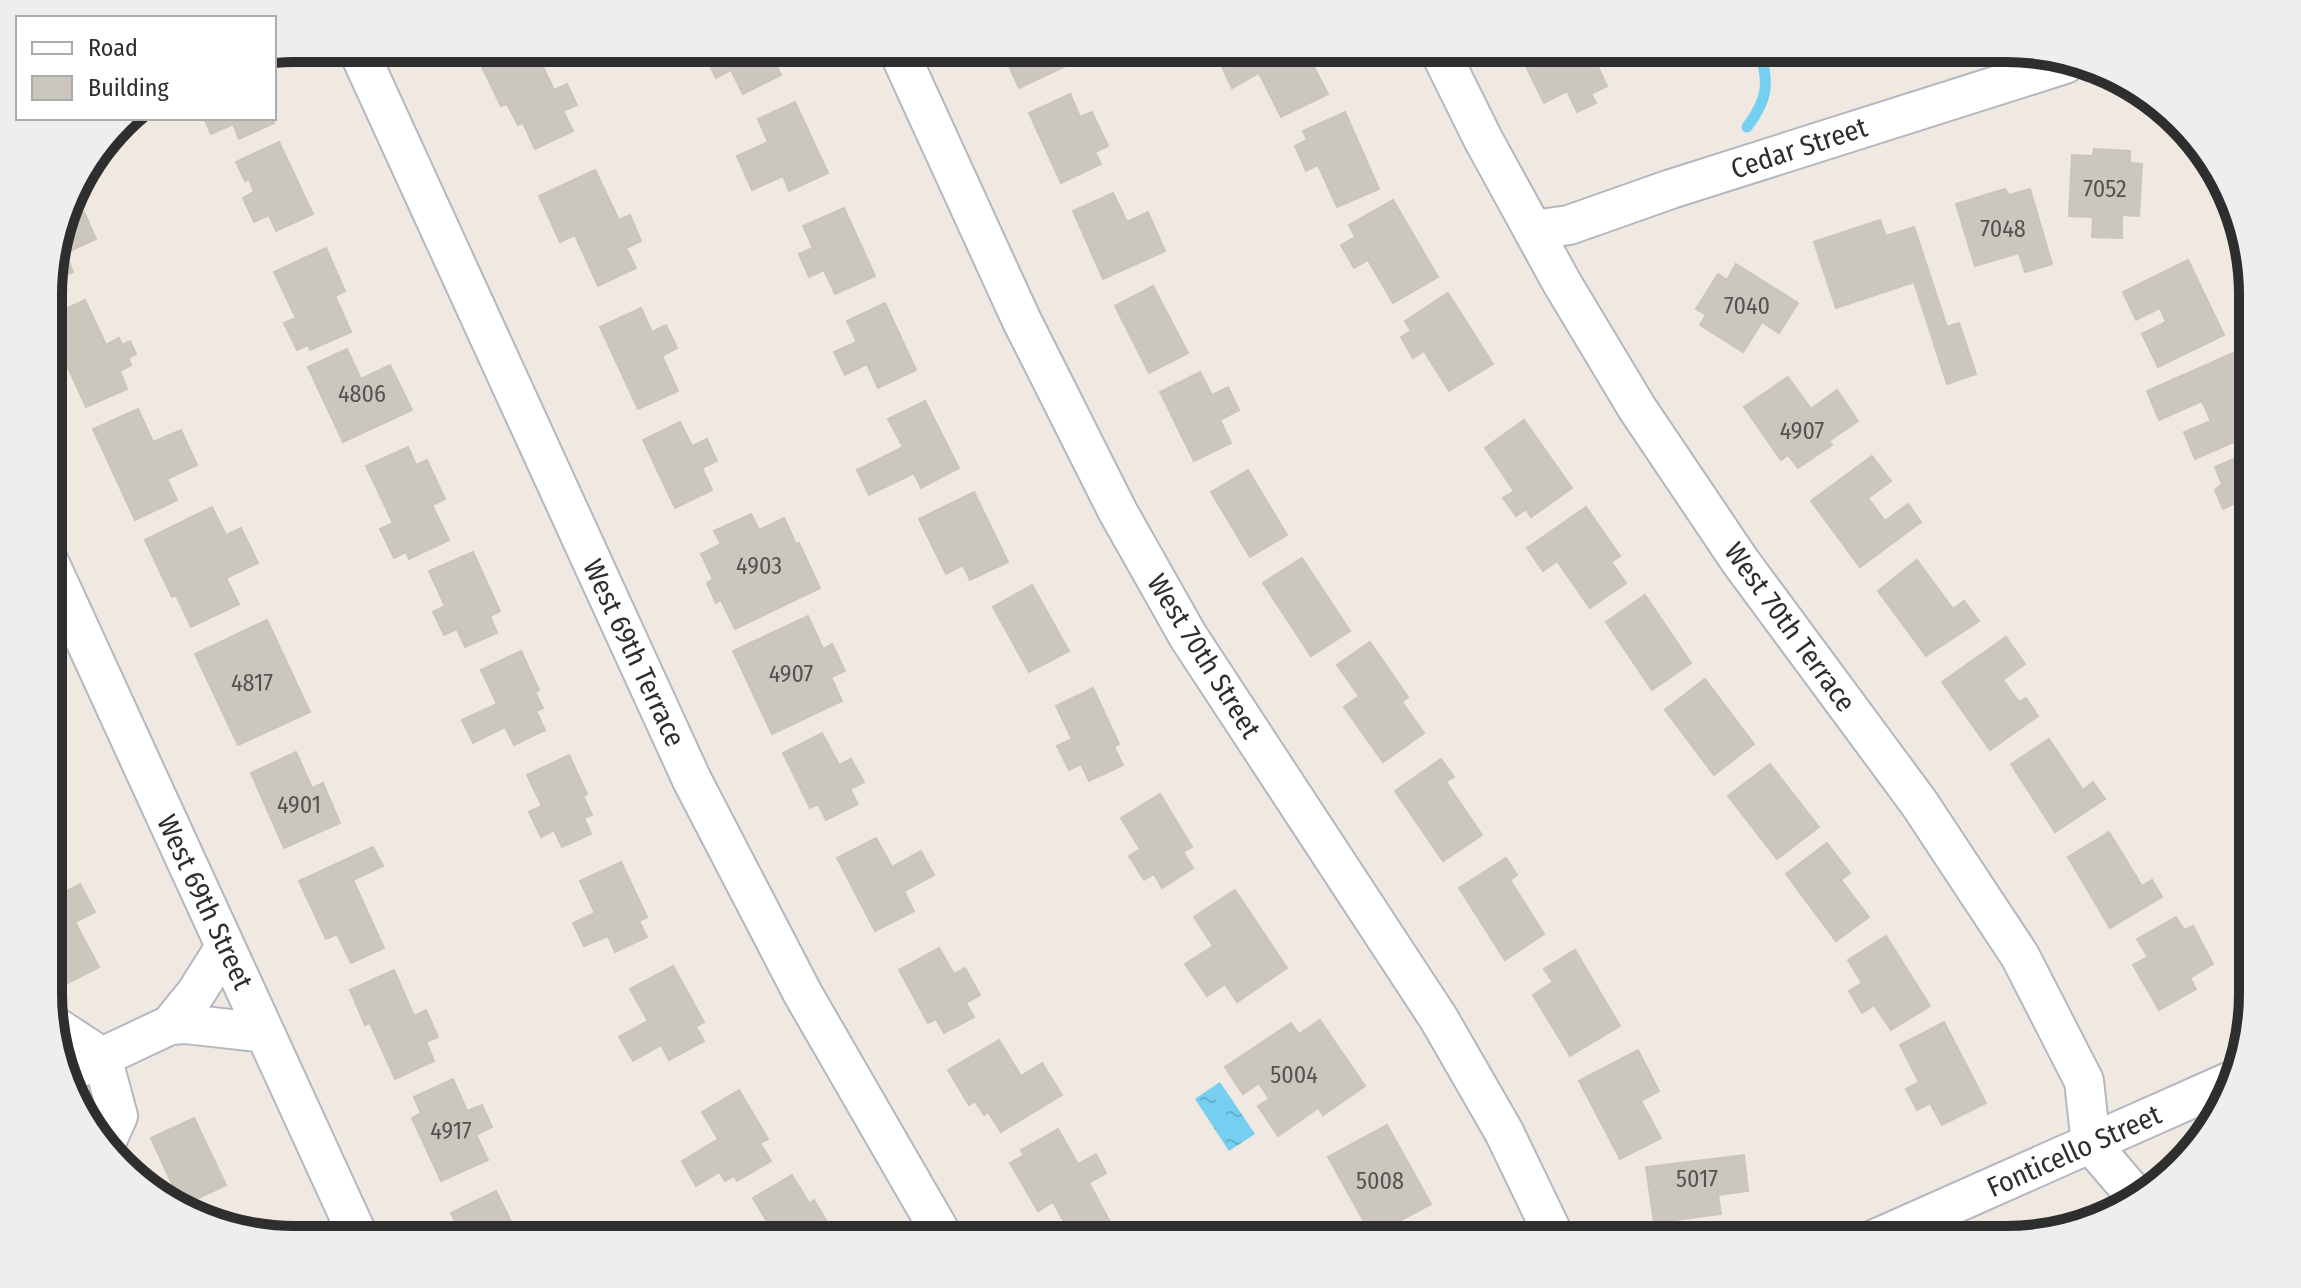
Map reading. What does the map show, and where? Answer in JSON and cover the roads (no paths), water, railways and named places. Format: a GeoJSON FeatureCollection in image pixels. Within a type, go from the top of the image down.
{"type":"FeatureCollection","features":[{"type":"Feature","properties":{"kind":"street","name":"West 69th Terrace"},"geometry":{"type":"LineString","coordinates":[[363,62],[692,780],[803,994],[937,1226]]}},
{"type":"Feature","properties":{"kind":"street","name":"West 70th Street"},"geometry":{"type":"LineString","coordinates":[[903,62],[1021,319],[1118,512],[1188,636],[1439,1019],[1504,1132],[1549,1226]]}},
{"type":"Feature","properties":{"kind":"street","name":"West 70th Terrace"},"geometry":{"type":"LineString","coordinates":[[1445,62],[1533,230],[1637,408],[1740,561],[1919,803],[2020,956],[2084,1081],[2091,1144]]}},
{"type":"Feature","properties":{"kind":"street","name":"Cedar Street"},"geometry":{"type":"LineString","coordinates":[[1533,230],[1569,225],[1687,184],[2054,68]]}},
{"type":"Feature","properties":{"kind":"street","name":"West 69th Street"},"geometry":{"type":"LineString","coordinates":[[62,590],[354,1226]]}},
{"type":"Feature","properties":{"kind":"street"},"geometry":{"type":"LineString","coordinates":[[170,1025],[196,993],[225,947]]}},
{"type":"Feature","properties":{"kind":"street"},"geometry":{"type":"LineString","coordinates":[[76,1069],[170,1025],[265,1033]]}},
{"type":"Feature","properties":{"kind":"street"},"geometry":{"type":"LineString","coordinates":[[66,1033],[102,1057],[118,1116],[110,1135]]}},
{"type":"Feature","properties":{"kind":"street","name":"Fonticello Street"},"geometry":{"type":"LineString","coordinates":[[1905,1226],[2219,1086]]}},
{"type":"Feature","properties":{"kind":"street"},"geometry":{"type":"LineString","coordinates":[[2091,1144],[2130,1190]]}},
{"type":"Feature","properties":{"kind":"water"},"geometry":{"type":"Polygon","coordinates":[[[1220,1082],[1255,1134],[1229,1151],[1195,1099],[1220,1082]]]}},
{"type":"Feature","properties":{"kind":"waterway"},"geometry":{"type":"LineString","coordinates":[[1747,127],[1763,98],[1765,80],[1762,62]]}}]}
